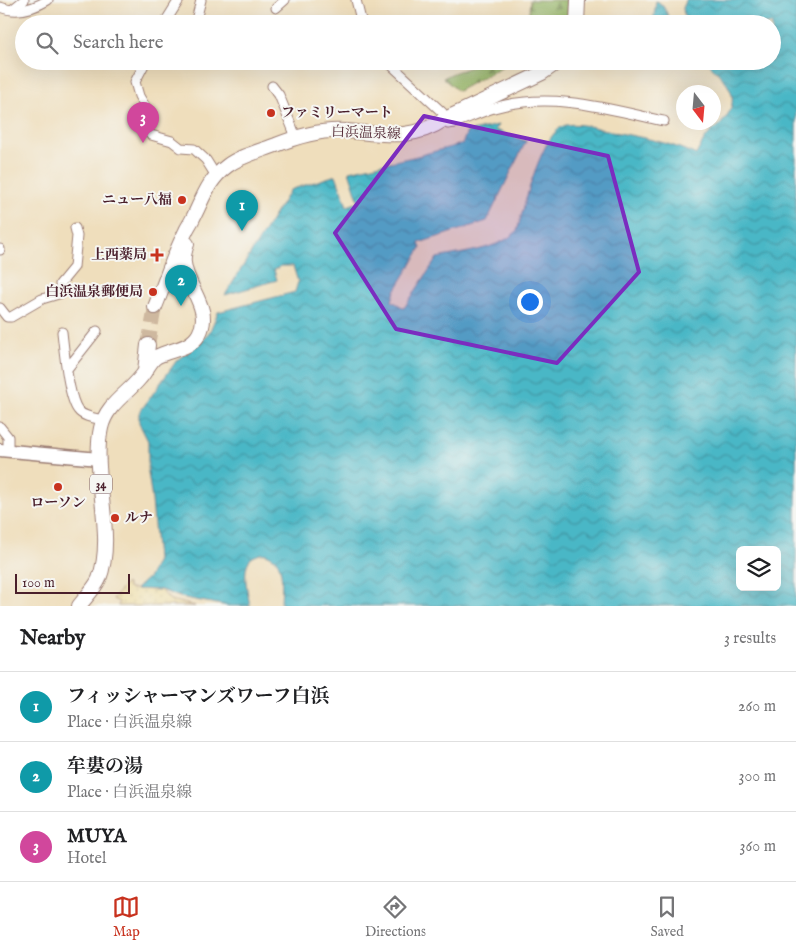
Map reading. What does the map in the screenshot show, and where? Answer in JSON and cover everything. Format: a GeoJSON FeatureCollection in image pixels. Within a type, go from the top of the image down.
{"type":"FeatureCollection","features":[{"type":"Feature","properties":{"kind":"main road"},"geometry":{"type":"LineString","coordinates":[[577,15],[578,0]]}},
{"type":"Feature","properties":{"kind":"main road","name":"白浜温泉線"},"geometry":{"type":"LineString","coordinates":[[78,606],[98,580],[103,563],[104,542],[99,459],[103,420],[114,402],[134,385],[156,358],[182,348],[195,340],[202,326],[202,313],[184,263],[185,249],[201,198],[216,176],[232,163],[296,137],[340,130],[403,134],[432,128],[445,119],[546,70]]}},
{"type":"Feature","properties":{"kind":"main road","name":"白浜温泉線"},"geometry":{"type":"LineString","coordinates":[[155,307],[185,233],[193,219]]}},
{"type":"Feature","properties":{"kind":"main road"},"geometry":{"type":"LineString","coordinates":[[145,372],[148,345]]}},
{"type":"Feature","properties":{"kind":"street"},"geometry":{"type":"LineString","coordinates":[[13,9],[24,0]]}},
{"type":"Feature","properties":{"kind":"street"},"geometry":{"type":"LineString","coordinates":[[0,7],[25,10],[36,8],[48,0]]}},
{"type":"Feature","properties":{"kind":"street"},"geometry":{"type":"LineString","coordinates":[[170,15],[179,0]]}},
{"type":"Feature","properties":{"kind":"street"},"geometry":{"type":"LineString","coordinates":[[197,15],[201,0]]}},
{"type":"Feature","properties":{"kind":"street"},"geometry":{"type":"LineString","coordinates":[[276,8],[285,0]]}},
{"type":"Feature","properties":{"kind":"street"},"geometry":{"type":"LineString","coordinates":[[356,0],[360,15]]}},
{"type":"Feature","properties":{"kind":"street"},"geometry":{"type":"LineString","coordinates":[[141,70],[135,82],[139,96],[146,108],[139,115],[140,126],[150,135],[172,141],[181,148],[194,149],[206,160],[216,176]]}},
{"type":"Feature","properties":{"kind":"street"},"geometry":{"type":"LineString","coordinates":[[397,70],[442,112],[448,124],[495,108],[538,101],[602,107],[664,121]]}},
{"type":"Feature","properties":{"kind":"street"},"geometry":{"type":"LineString","coordinates":[[272,86],[279,94],[296,137]]}},
{"type":"Feature","properties":{"kind":"street"},"geometry":{"type":"LineString","coordinates":[[0,308],[8,317],[42,299],[62,293],[60,284],[74,268],[76,228]]}},
{"type":"Feature","properties":{"kind":"street"},"geometry":{"type":"LineString","coordinates":[[67,369],[97,331]]}},
{"type":"Feature","properties":{"kind":"street"},"geometry":{"type":"LineString","coordinates":[[62,332],[67,369],[78,411],[87,416],[103,420]]}},
{"type":"Feature","properties":{"kind":"street"},"geometry":{"type":"LineString","coordinates":[[0,428],[8,437],[4,450],[99,459]]}},
{"type":"Feature","properties":{"kind":"highlighted area"},"geometry":{"type":"Polygon","coordinates":[[[424,116],[608,156],[639,272],[557,363],[396,329],[335,233],[424,116]]]}},
{"type":"Feature","properties":{"kind":"green space"},"geometry":{"type":"Polygon","coordinates":[[[530,0],[567,0],[568,15],[529,15],[530,0]]]}},
{"type":"Feature","properties":{"kind":"green space"},"geometry":{"type":"Polygon","coordinates":[[[462,70],[496,70],[458,91],[443,78],[462,70]]]}},
{"type":"Feature","properties":{"kind":"sand"},"geometry":{"type":"Polygon","coordinates":[[[126,583],[129,589],[161,590],[170,600],[195,606],[118,606],[119,602],[113,599],[126,583]]]}},
{"type":"Feature","properties":{"kind":"water"},"geometry":{"type":"Polygon","coordinates":[[[686,0],[796,0],[796,606],[281,606],[282,578],[280,568],[275,559],[263,554],[250,559],[247,565],[246,586],[250,606],[228,606],[180,597],[161,590],[136,589],[149,577],[157,560],[148,472],[148,441],[139,423],[139,413],[177,360],[202,341],[210,331],[218,312],[295,292],[298,282],[293,266],[281,266],[274,270],[277,280],[225,295],[290,190],[336,175],[347,206],[359,202],[349,171],[462,144],[467,132],[498,125],[495,130],[526,141],[487,221],[419,243],[421,248],[395,291],[392,301],[404,308],[437,258],[490,246],[517,231],[541,155],[557,130],[566,125],[585,125],[648,139],[678,147],[696,155],[711,132],[721,130],[721,124],[731,107],[731,92],[715,70],[781,70],[781,15],[684,15],[683,8],[686,0]]]}},
{"type":"Feature","properties":{"kind":"water"},"geometry":{"type":"Polygon","coordinates":[[[656,1],[659,2],[667,15],[654,15],[656,1]]]}},
{"type":"Feature","properties":{"kind":"tunnel"},"geometry":{"type":"LineString","coordinates":[[148,345],[155,307]]}},
{"type":"Feature","properties":{"kind":"place","name":"ファミリーマート"},"geometry":{"type":"Point","coordinates":[271,113]}},
{"type":"Feature","properties":{"kind":"place","name":"MUYA"},"geometry":{"type":"Point","coordinates":[143,143]}},
{"type":"Feature","properties":{"kind":"place","name":"ニュー八福"},"geometry":{"type":"Point","coordinates":[182,200]}},
{"type":"Feature","properties":{"kind":"place","name":"フィッシャーマンズワーフ白浜"},"geometry":{"type":"Point","coordinates":[242,231]}},
{"type":"Feature","properties":{"kind":"place","name":"上西薬局"},"geometry":{"type":"Point","coordinates":[157,255]}},
{"type":"Feature","properties":{"kind":"place","name":"白浜温泉郵便局"},"geometry":{"type":"Point","coordinates":[153,292]}},
{"type":"Feature","properties":{"kind":"place","name":"牟婁の湯"},"geometry":{"type":"Point","coordinates":[181,306]}},
{"type":"Feature","properties":{"kind":"place","name":"ローソン"},"geometry":{"type":"Point","coordinates":[58,487]}},
{"type":"Feature","properties":{"kind":"place","name":"ルナ"},"geometry":{"type":"Point","coordinates":[115,518]}}]}
